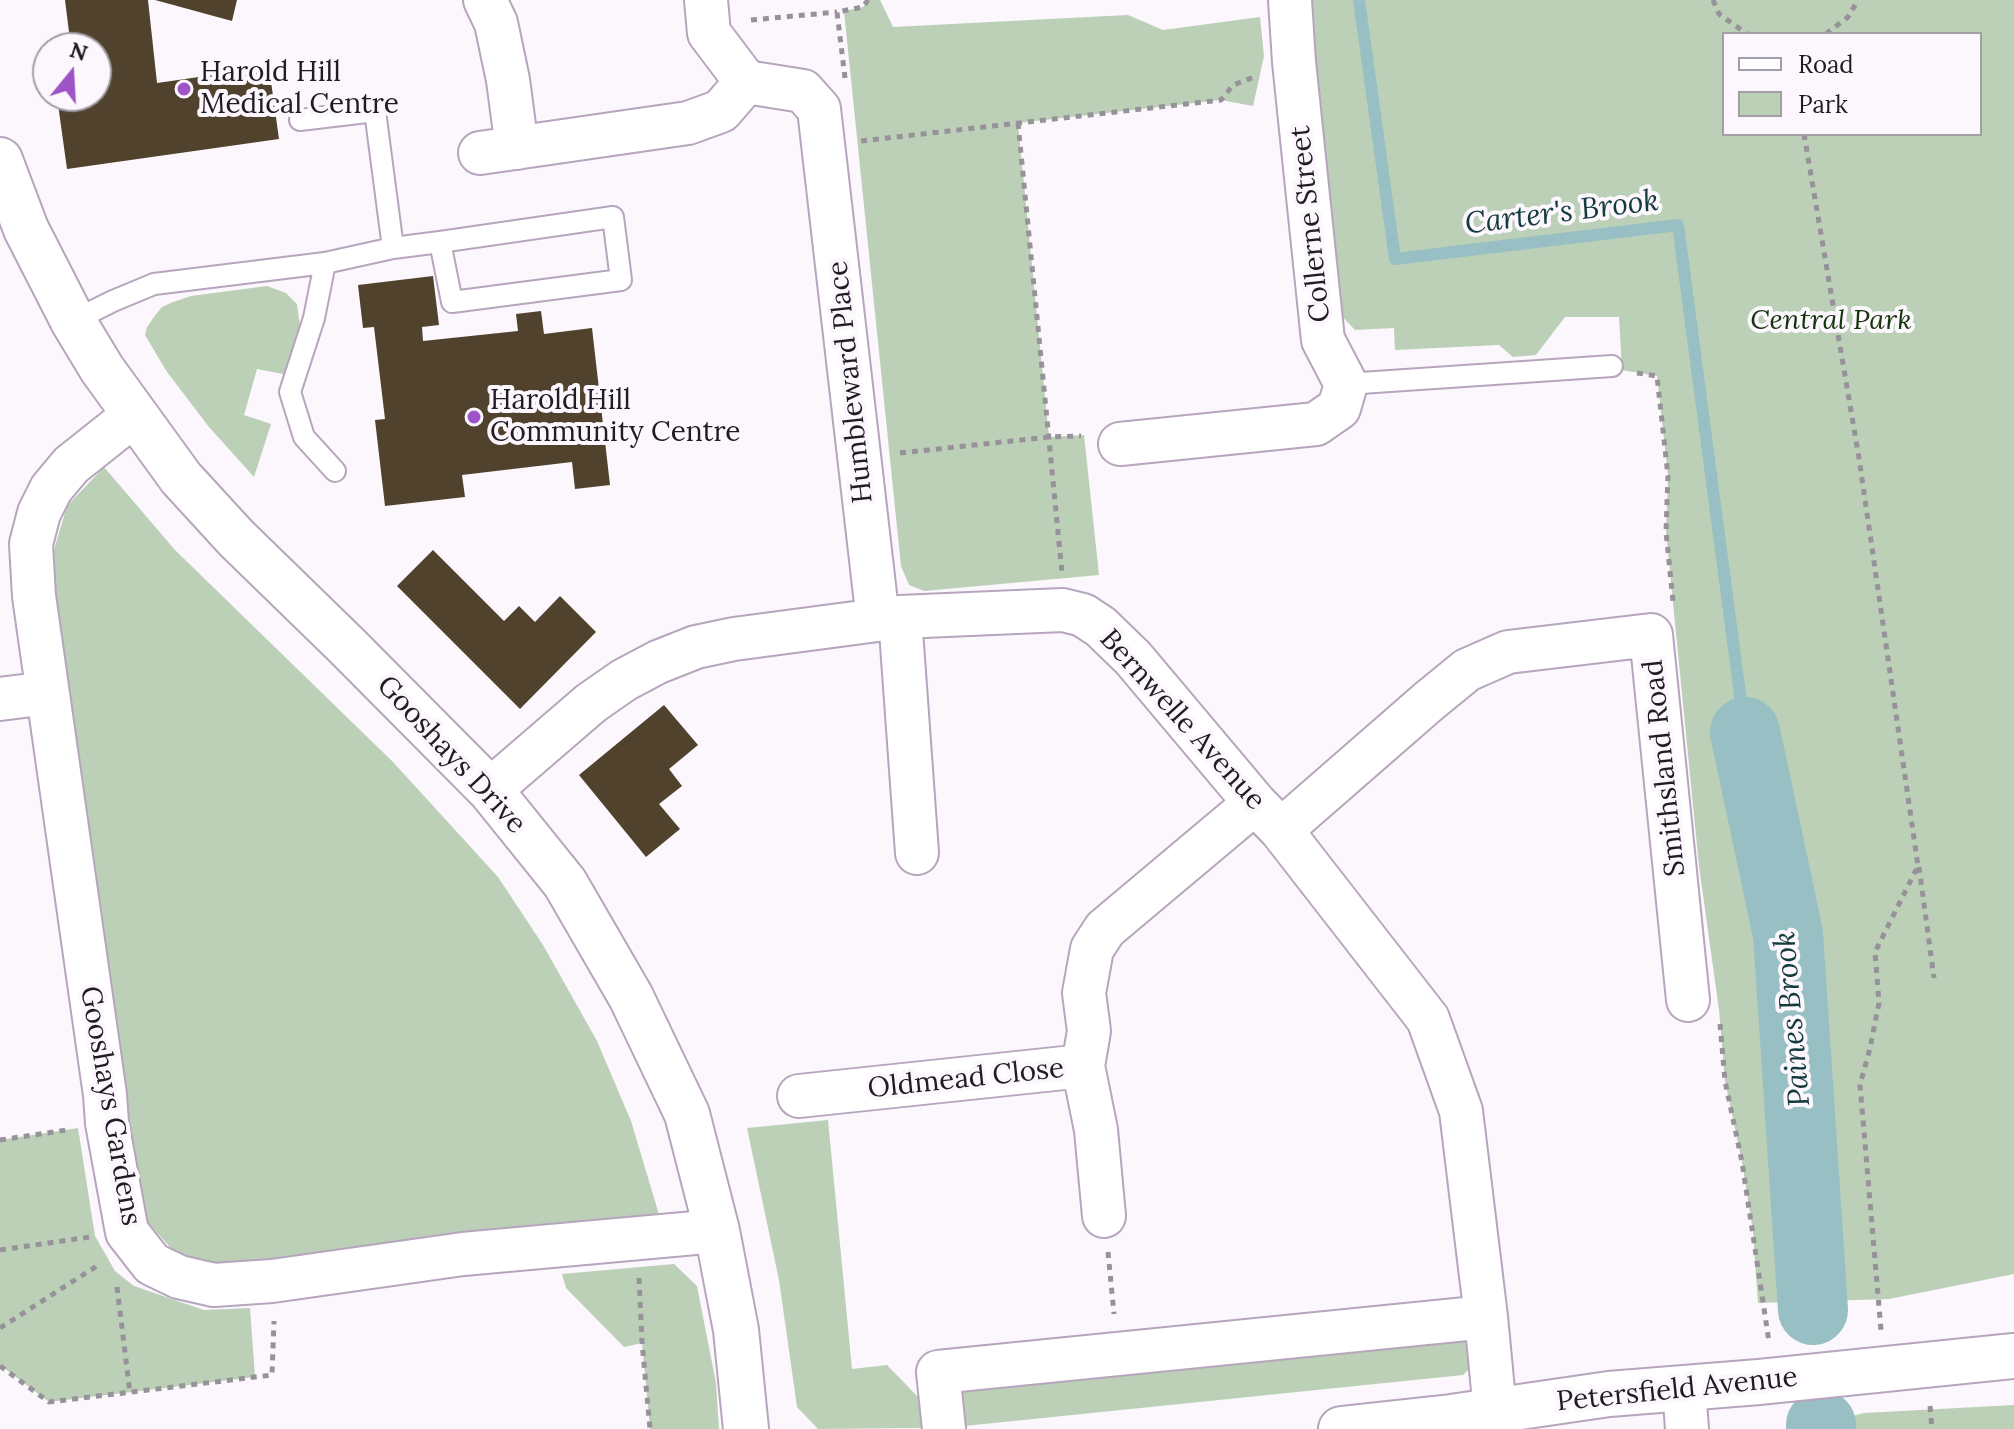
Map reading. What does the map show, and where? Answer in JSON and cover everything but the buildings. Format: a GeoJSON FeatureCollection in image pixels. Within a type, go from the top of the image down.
{"type":"FeatureCollection","features":[{"type":"Feature","properties":{"kind":"street"},"geometry":{"type":"LineString","coordinates":[[485,0],[496,23],[508,80],[498,150],[688,123],[721,111],[746,82],[709,33],[707,12]]}},
{"type":"Feature","properties":{"kind":"street","name":"Collerne Street"},"geometry":{"type":"LineString","coordinates":[[1290,0],[1323,340],[1346,384]]}},
{"type":"Feature","properties":{"kind":"street","name":"Humbleward Place"},"geometry":{"type":"LineString","coordinates":[[746,82],[803,91],[819,109],[859,457],[889,618],[917,853]]}},
{"type":"Feature","properties":{"kind":"street","name":"Gooshays Drive"},"geometry":{"type":"LineString","coordinates":[[0,160],[26,229],[73,321],[102,369],[181,478],[236,538],[490,790],[565,883],[631,997],[687,1114],[717,1231],[736,1330],[746,1429]]}},
{"type":"Feature","properties":{"kind":"street"},"geometry":{"type":"LineString","coordinates":[[1120,444],[1316,424],[1339,408],[1346,384]]}},
{"type":"Feature","properties":{"kind":"street","name":"Gooshays Gardens"},"geometry":{"type":"LineString","coordinates":[[134,415],[71,465],[51,489],[39,513],[31,544],[31,570],[47,693],[125,1243],[152,1264],[179,1277],[214,1285],[272,1281],[463,1254],[717,1231]]}},
{"type":"Feature","properties":{"kind":"street","name":"Bernwelle Avenue"},"geometry":{"type":"LineString","coordinates":[[490,790],[591,703],[624,680],[696,647],[889,618],[1063,610],[1083,615],[1101,627],[1133,658],[1268,817],[1428,1019],[1461,1111],[1495,1411]]}},
{"type":"Feature","properties":{"kind":"street","name":"Smithsland Road"},"geometry":{"type":"LineString","coordinates":[[1268,817],[1467,670],[1508,652],[1651,635],[1688,1000]]}},
{"type":"Feature","properties":{"kind":"street"},"geometry":{"type":"LineString","coordinates":[[0,699],[47,693]]}},
{"type":"Feature","properties":{"kind":"street","name":"Oldmead Close"},"geometry":{"type":"LineString","coordinates":[[799,1096],[1083,1066],[1089,1031],[1084,993],[1092,949],[1105,929],[1268,817]]}},
{"type":"Feature","properties":{"kind":"street"},"geometry":{"type":"LineString","coordinates":[[1083,1066],[1096,1130],[1104,1216]]}},
{"type":"Feature","properties":{"kind":"street"},"geometry":{"type":"LineString","coordinates":[[944,1429],[938,1372],[1486,1317]]}},
{"type":"Feature","properties":{"kind":"street","name":"Petersfield Avenue"},"geometry":{"type":"LineString","coordinates":[[1341,1429],[1609,1394],[1685,1409],[2014,1356]]}},
{"type":"Feature","properties":{"kind":"lane"},"geometry":{"type":"LineString","coordinates":[[300,120],[375,111],[393,248]]}},
{"type":"Feature","properties":{"kind":"lane"},"geometry":{"type":"LineString","coordinates":[[73,321],[154,284],[325,263],[393,248],[613,217],[621,280],[452,302],[440,242]]}},
{"type":"Feature","properties":{"kind":"lane"},"geometry":{"type":"LineString","coordinates":[[325,263],[314,318],[290,392],[304,437],[335,471]]}},
{"type":"Feature","properties":{"kind":"lane"},"geometry":{"type":"LineString","coordinates":[[1346,384],[1612,366]]}},
{"type":"Feature","properties":{"kind":"path"},"geometry":{"type":"LineString","coordinates":[[707,12],[837,12],[863,7],[868,0]]}},
{"type":"Feature","properties":{"kind":"path"},"geometry":{"type":"LineString","coordinates":[[1713,0],[1719,14],[1744,32]]}},
{"type":"Feature","properties":{"kind":"path"},"geometry":{"type":"LineString","coordinates":[[1829,32],[1848,17],[1858,0]]}},
{"type":"Feature","properties":{"kind":"path"},"geometry":{"type":"LineString","coordinates":[[837,12],[846,84]]}},
{"type":"Feature","properties":{"kind":"path"},"geometry":{"type":"LineString","coordinates":[[825,145],[1221,100],[1233,85],[1294,62]]}},
{"type":"Feature","properties":{"kind":"path"},"geometry":{"type":"LineString","coordinates":[[1018,123],[1063,610]]}},
{"type":"Feature","properties":{"kind":"path"},"geometry":{"type":"LineString","coordinates":[[1804,136],[1859,458],[1934,978]]}},
{"type":"Feature","properties":{"kind":"path"},"geometry":{"type":"LineString","coordinates":[[859,457],[1114,432],[1120,444]]}},
{"type":"Feature","properties":{"kind":"path"},"geometry":{"type":"LineString","coordinates":[[1881,1334],[1860,1085],[1879,1003],[1875,952],[1918,866]]}},
{"type":"Feature","properties":{"kind":"path"},"geometry":{"type":"LineString","coordinates":[[0,1140],[107,1123]]}},
{"type":"Feature","properties":{"kind":"path"},"geometry":{"type":"LineString","coordinates":[[1104,1216],[1118,1355]]}},
{"type":"Feature","properties":{"kind":"path"},"geometry":{"type":"LineString","coordinates":[[637,1239],[650,1429]]}},
{"type":"Feature","properties":{"kind":"path"},"geometry":{"type":"LineString","coordinates":[[0,1250],[125,1243]]}},
{"type":"Feature","properties":{"kind":"path"},"geometry":{"type":"LineString","coordinates":[[0,1328],[125,1243]]}},
{"type":"Feature","properties":{"kind":"path"},"geometry":{"type":"LineString","coordinates":[[125,1243],[130,1393]]}},
{"type":"Feature","properties":{"kind":"path"},"geometry":{"type":"LineString","coordinates":[[0,1366],[49,1402],[272,1375],[275,1304],[272,1281]]}},
{"type":"Feature","properties":{"kind":"path"},"geometry":{"type":"LineString","coordinates":[[1930,1400],[1932,1429]]}},
{"type":"Feature","properties":{"kind":"green space"},"geometry":{"type":"Polygon","coordinates":[[[868,0],[880,0],[893,27],[1128,15],[1163,30],[1260,17],[1264,56],[1253,106],[1221,100],[1018,123],[1049,437],[1084,435],[1099,575],[924,591],[909,585],[901,566],[844,11],[863,7],[868,0]]]}},
{"type":"Feature","properties":{"kind":"green space","name":"Central Park"},"geometry":{"type":"Polygon","coordinates":[[[1313,0],[2014,0],[2014,1274],[1889,1299],[1758,1303],[1753,1232],[1725,1081],[1719,1010],[1699,866],[1666,532],[1668,476],[1657,376],[1622,370],[1619,317],[1565,317],[1536,355],[1513,357],[1499,345],[1395,350],[1394,328],[1355,330],[1335,309],[1312,83],[1313,0]]]}},
{"type":"Feature","properties":{"kind":"green space"},"geometry":{"type":"Polygon","coordinates":[[[267,286],[286,293],[297,304],[300,326],[288,375],[257,369],[244,415],[271,424],[254,477],[209,427],[167,372],[145,335],[147,327],[162,307],[173,302],[191,296],[267,286]]]}},
{"type":"Feature","properties":{"kind":"green space"},"geometry":{"type":"Polygon","coordinates":[[[104,467],[175,550],[393,762],[498,877],[543,945],[597,1041],[631,1121],[660,1218],[235,1267],[177,1255],[145,1219],[131,1176],[48,570],[67,506],[104,467]]]}},
{"type":"Feature","properties":{"kind":"green space"},"geometry":{"type":"Polygon","coordinates":[[[828,1120],[852,1369],[887,1365],[919,1398],[922,1428],[818,1429],[797,1407],[779,1280],[747,1128],[828,1120]]]}},
{"type":"Feature","properties":{"kind":"green space"},"geometry":{"type":"Polygon","coordinates":[[[78,1128],[95,1236],[115,1271],[134,1286],[204,1310],[250,1308],[255,1377],[49,1402],[0,1365],[0,1140],[78,1128]]]}},
{"type":"Feature","properties":{"kind":"green space"},"geometry":{"type":"Polygon","coordinates":[[[674,1264],[697,1286],[716,1383],[719,1429],[650,1429],[642,1343],[624,1347],[566,1288],[562,1274],[674,1264]]]}},
{"type":"Feature","properties":{"kind":"green space"},"geometry":{"type":"Polygon","coordinates":[[[1468,1337],[1471,1367],[1463,1375],[955,1427],[958,1388],[1468,1337]]]}},
{"type":"Feature","properties":{"kind":"green space"},"geometry":{"type":"Polygon","coordinates":[[[2014,1405],[2014,1429],[1801,1429],[1864,1413],[2014,1405]]]}},
{"type":"Feature","properties":{"kind":"waterway","name":"Carter's Brook"},"geometry":{"type":"LineString","coordinates":[[1359,0],[1395,259],[1678,225],[1745,732]]}},
{"type":"Feature","properties":{"kind":"waterway","name":"Paines Brook"},"geometry":{"type":"LineString","coordinates":[[1745,732],[1788,934],[1813,1310]]}},
{"type":"Feature","properties":{"kind":"place","name":"Harold Hill Medical Centre"},"geometry":{"type":"Point","coordinates":[184,89]}},
{"type":"Feature","properties":{"kind":"place","name":"Harold Hill Community Centre"},"geometry":{"type":"Point","coordinates":[474,417]}}]}
